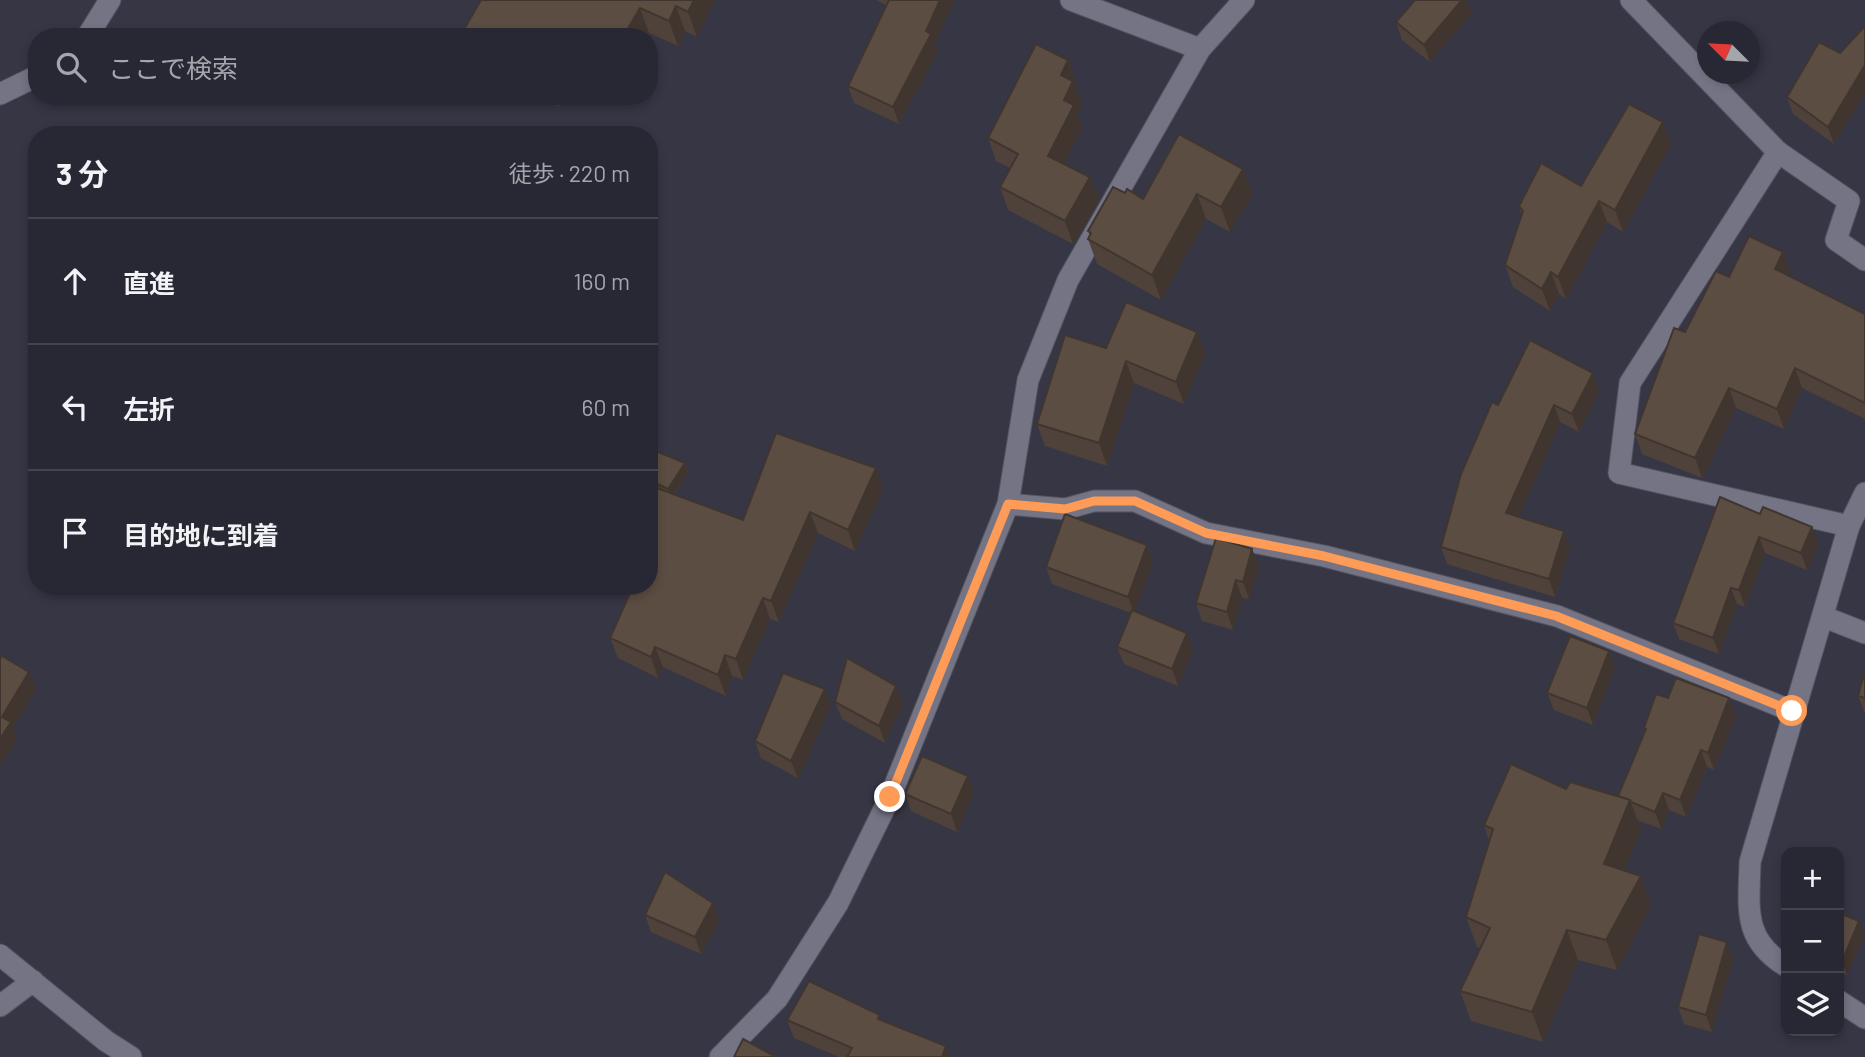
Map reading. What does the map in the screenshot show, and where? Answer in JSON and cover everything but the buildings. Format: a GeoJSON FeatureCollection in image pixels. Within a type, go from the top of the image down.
{"type":"FeatureCollection","features":[{"type":"Feature","properties":{"kind":"street"},"geometry":{"type":"LineString","coordinates":[[93,28],[110,0]]}},
{"type":"Feature","properties":{"kind":"street"},"geometry":{"type":"LineString","coordinates":[[1071,0],[1200,49]]}},
{"type":"Feature","properties":{"kind":"street"},"geometry":{"type":"LineString","coordinates":[[720,1057],[778,999],[838,903],[890,797],[1008,504],[1028,380],[1068,280],[1200,49],[1244,0]]}},
{"type":"Feature","properties":{"kind":"street"},"geometry":{"type":"LineString","coordinates":[[1631,0],[1778,152],[1849,201],[1836,240],[1865,260]]}},
{"type":"Feature","properties":{"kind":"street"},"geometry":{"type":"LineString","coordinates":[[0,94],[28,80]]}},
{"type":"Feature","properties":{"kind":"street"},"geometry":{"type":"LineString","coordinates":[[1778,152],[1630,383],[1619,473],[1849,526]]}},
{"type":"Feature","properties":{"kind":"street"},"geometry":{"type":"LineString","coordinates":[[1781,963],[1765,953],[1749,917],[1750,862],[1792,711],[1824,617],[1849,526],[1865,493]]}},
{"type":"Feature","properties":{"kind":"street"},"geometry":{"type":"LineString","coordinates":[[1008,504],[1065,509],[1094,501],[1135,501],[1206,533],[1324,556],[1556,616],[1792,711]]}},
{"type":"Feature","properties":{"kind":"street"},"geometry":{"type":"LineString","coordinates":[[1824,617],[1865,633]]}},
{"type":"Feature","properties":{"kind":"street"},"geometry":{"type":"LineString","coordinates":[[0,955],[106,1041],[131,1057]]}},
{"type":"Feature","properties":{"kind":"street"},"geometry":{"type":"LineString","coordinates":[[0,1006],[33,981]]}},
{"type":"Feature","properties":{"kind":"street"},"geometry":{"type":"LineString","coordinates":[[1844,1004],[1865,1018]]}},
{"type":"Feature","properties":{"kind":"route"},"geometry":{"type":"LineString","coordinates":[[890,797],[1008,504],[1065,509],[1094,501],[1135,501],[1206,533],[1324,556],[1556,616],[1792,711]]}}]}
